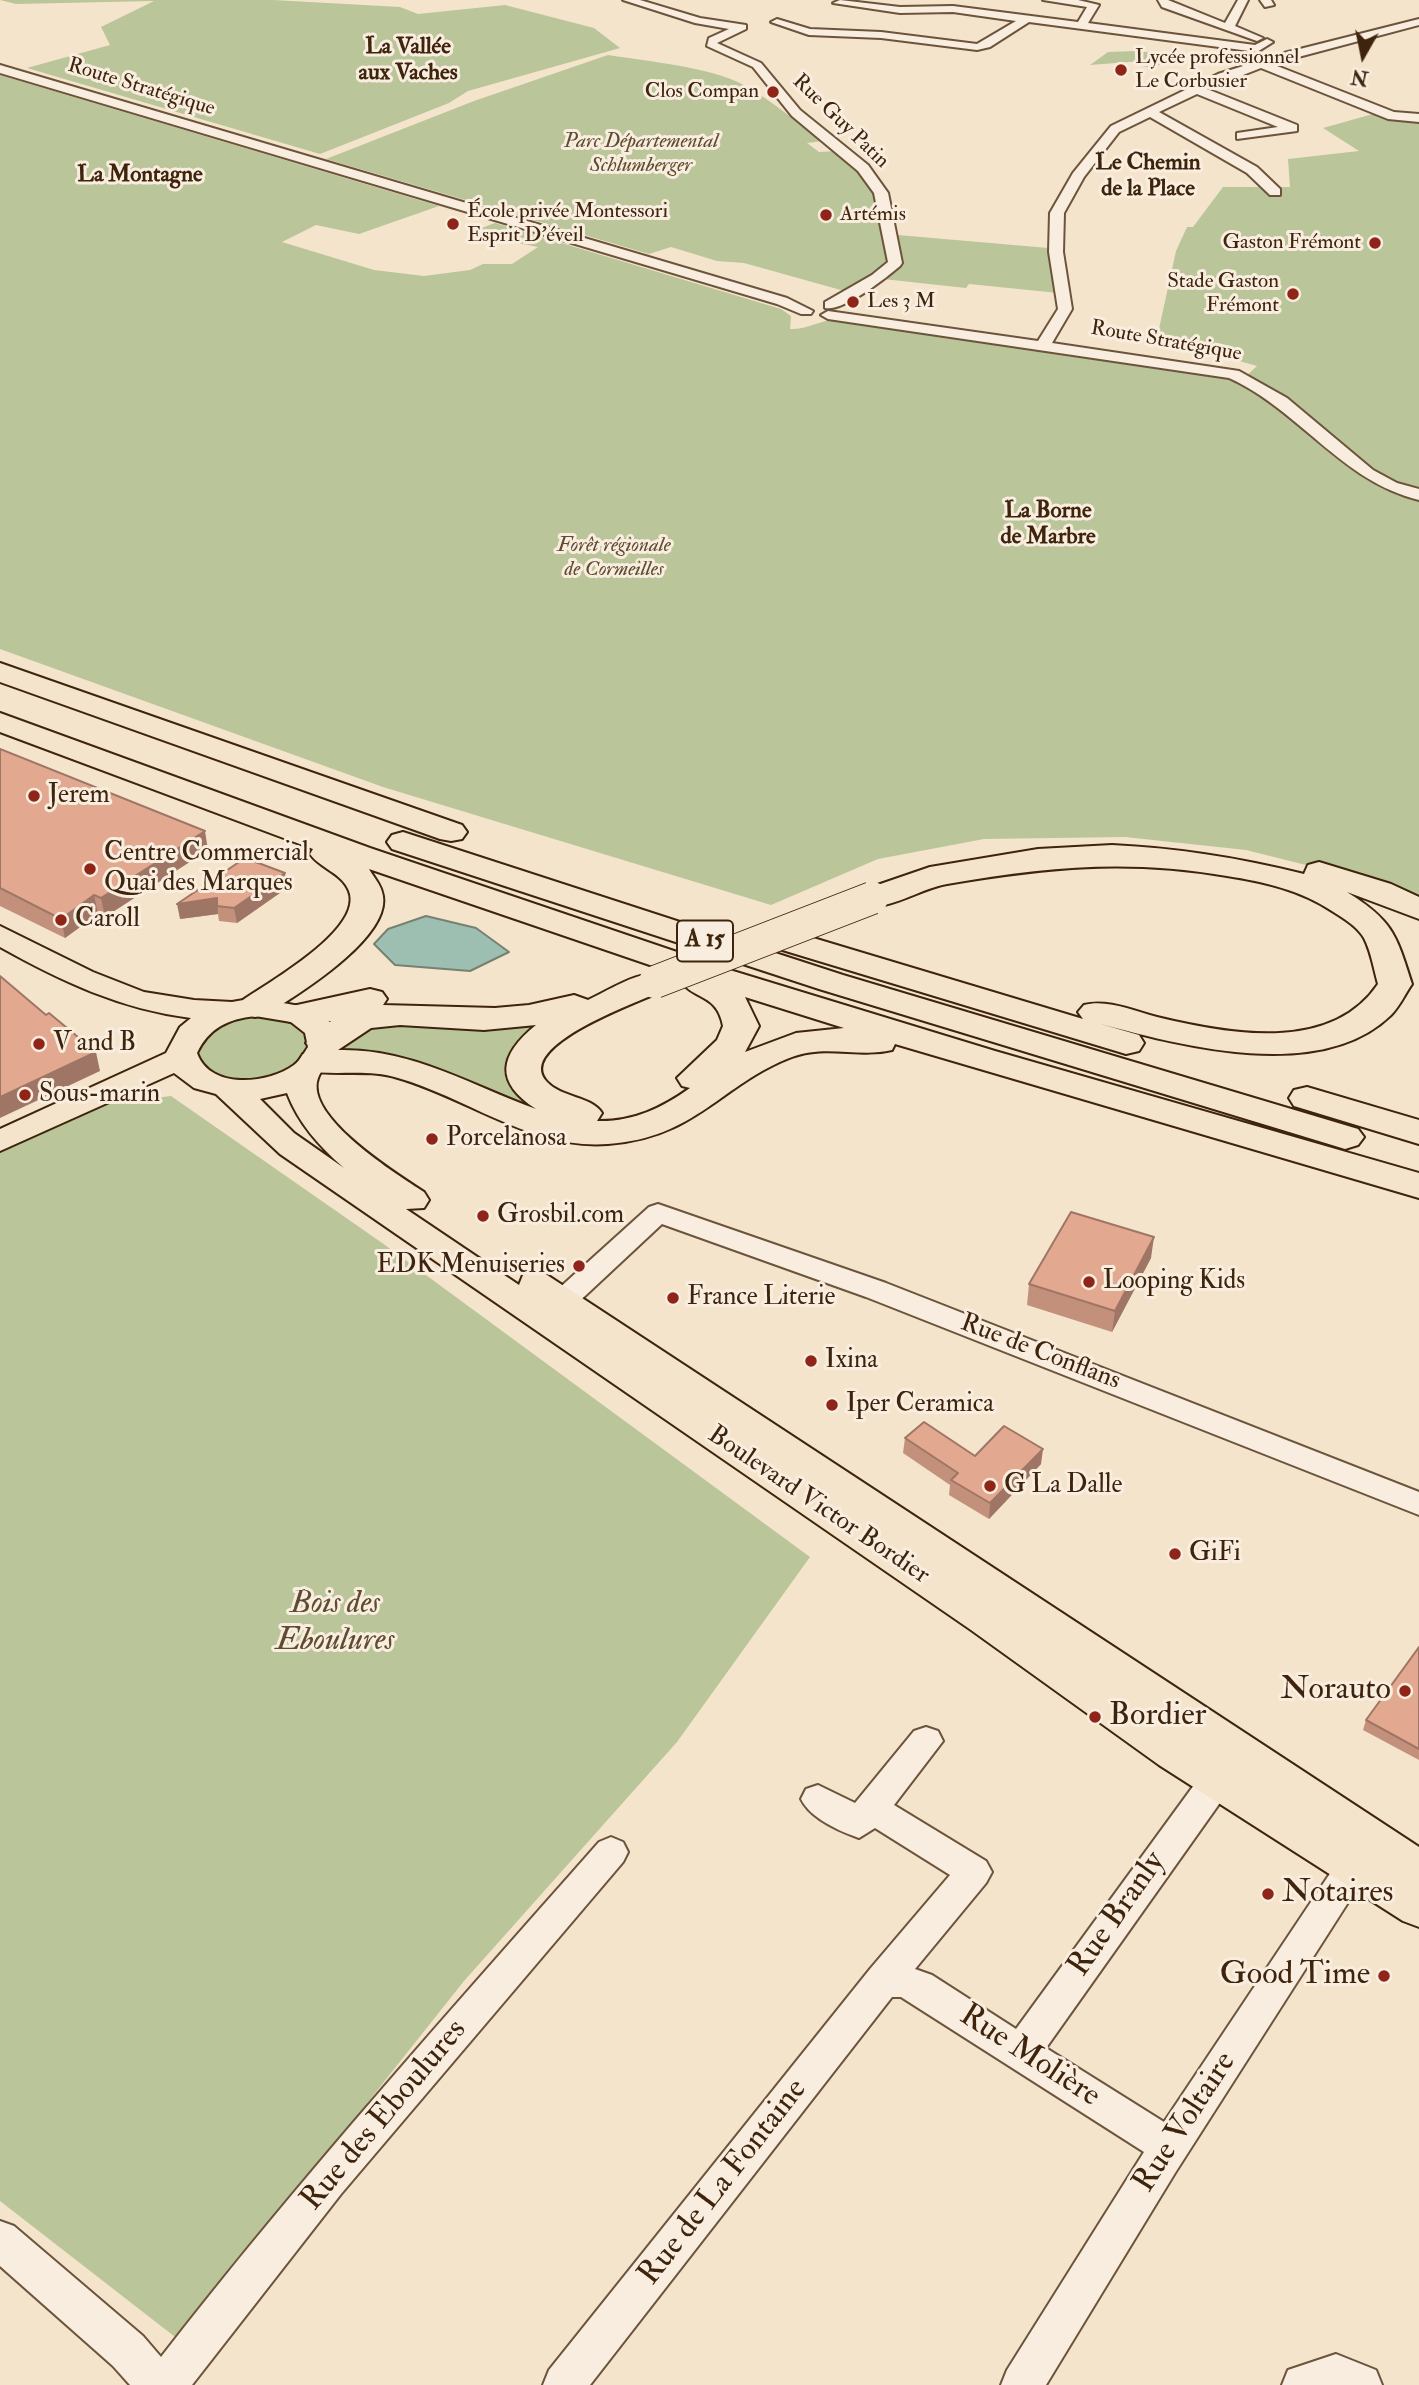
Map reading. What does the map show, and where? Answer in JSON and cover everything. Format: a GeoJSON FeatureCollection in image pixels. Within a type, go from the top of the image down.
{"type":"FeatureCollection","features":[{"type":"Feature","properties":{"kind":"highway","name":"A 15"},"geometry":{"type":"LineString","coordinates":[[0,672],[365,803],[686,911],[1419,1132]]}},
{"type":"Feature","properties":{"kind":"highway","name":"A 15"},"geometry":{"type":"LineString","coordinates":[[0,696],[377,834],[831,982],[1419,1159]]}},
{"type":"Feature","properties":{"kind":"highway"},"geometry":{"type":"LineString","coordinates":[[0,722],[149,779],[505,906],[723,979],[1030,1073],[1419,1186]]}},
{"type":"Feature","properties":{"kind":"highway"},"geometry":{"type":"LineString","coordinates":[[149,779],[329,855],[366,884],[370,895],[368,905],[354,930],[333,951],[245,1009]]}},
{"type":"Feature","properties":{"kind":"highway"},"geometry":{"type":"LineString","coordinates":[[858,894],[904,867],[1082,844],[1132,844],[1198,848],[1254,856],[1329,875],[1419,909]]}},
{"type":"Feature","properties":{"kind":"highway"},"geometry":{"type":"LineString","coordinates":[[314,1060],[348,1025],[380,1014],[464,1019],[514,1017],[562,1009],[858,894],[930,877],[1038,859],[1171,857],[1250,870],[1318,887],[1361,915],[1380,935],[1395,984],[1378,1010],[1330,1033],[1292,1044],[1230,1043],[1157,1028],[955,975],[882,968]]}},
{"type":"Feature","properties":{"kind":"highway"},"geometry":{"type":"LineString","coordinates":[[505,906],[708,984],[722,992],[740,1016],[739,1035],[723,1056],[690,1082],[651,1105],[604,1114],[576,1111],[547,1102],[536,1095],[524,1077],[524,1067],[531,1048],[552,1029],[645,978]]}},
{"type":"Feature","properties":{"kind":"highway"},"geometry":{"type":"LineString","coordinates":[[300,1014],[386,997],[478,1003],[541,1000],[645,978]]}},
{"type":"Feature","properties":{"kind":"highway"},"geometry":{"type":"LineString","coordinates":[[314,1060],[343,1060],[401,1067],[436,1079],[533,1122],[591,1134],[625,1132],[659,1122],[692,1106],[768,1054],[816,1041],[853,1039],[877,1042],[1030,1073]]}},
{"type":"Feature","properties":{"kind":"main road"},"geometry":{"type":"LineString","coordinates":[[0,935],[93,986],[121,997],[167,1006],[300,1014],[320,1029],[314,1060],[268,1088],[152,1085],[89,1100]]}},
{"type":"Feature","properties":{"kind":"main road","name":"Boulevard Victor Bordier"},"geometry":{"type":"LineString","coordinates":[[0,951],[95,1002],[173,1030],[183,1050],[188,1072],[248,1104],[277,1136],[555,1310],[1419,1871]]}},
{"type":"Feature","properties":{"kind":"main road"},"geometry":{"type":"LineString","coordinates":[[0,1141],[89,1100],[183,1050],[204,1023],[245,1009]]}},
{"type":"Feature","properties":{"kind":"main road","name":"Boulevard Victor Bordier"},"geometry":{"type":"LineString","coordinates":[[314,1060],[300,1087],[303,1098],[314,1117],[339,1147],[383,1181],[555,1310],[1217,1780],[1355,1864],[1419,1907]]}},
{"type":"Feature","properties":{"kind":"street"},"geometry":{"type":"LineString","coordinates":[[628,0],[699,21],[747,27]]}},
{"type":"Feature","properties":{"kind":"street"},"geometry":{"type":"LineString","coordinates":[[1048,0],[1094,5],[1081,26]]}},
{"type":"Feature","properties":{"kind":"street"},"geometry":{"type":"LineString","coordinates":[[1163,0],[1166,5],[1228,28],[1262,45],[1292,54],[1299,60],[1287,64],[1287,68],[1393,107]]}},
{"type":"Feature","properties":{"kind":"street"},"geometry":{"type":"LineString","coordinates":[[1228,28],[1243,0]]}},
{"type":"Feature","properties":{"kind":"street"},"geometry":{"type":"LineString","coordinates":[[837,4],[900,10],[942,8],[1262,45]]}},
{"type":"Feature","properties":{"kind":"street"},"geometry":{"type":"LineString","coordinates":[[805,16],[772,24],[809,32],[881,35],[977,47],[986,45],[1028,18]]}},
{"type":"Feature","properties":{"kind":"street"},"geometry":{"type":"LineString","coordinates":[[1043,345],[1065,309],[1056,252],[1057,212],[1065,195],[1098,147],[1115,129],[1196,89],[1261,64],[1292,54],[1416,25]]}},
{"type":"Feature","properties":{"kind":"street","name":"Rue Guy Patin"},"geometry":{"type":"LineString","coordinates":[[747,27],[713,40],[711,44],[757,65],[796,113],[846,151],[881,192],[895,263],[877,278],[823,309]]}},
{"type":"Feature","properties":{"kind":"street"},"geometry":{"type":"LineString","coordinates":[[1261,64],[1392,116],[1419,118]]}},
{"type":"Feature","properties":{"kind":"street","name":"Route Stratégique"},"geometry":{"type":"LineString","coordinates":[[0,69],[782,301],[868,319],[1201,367],[1246,378],[1271,393],[1371,478],[1391,489],[1419,495]]}},
{"type":"Feature","properties":{"kind":"street"},"geometry":{"type":"LineString","coordinates":[[1196,89],[1293,128],[1241,136]]}},
{"type":"Feature","properties":{"kind":"street"},"geometry":{"type":"LineString","coordinates":[[1148,111],[1252,170],[1275,192]]}},
{"type":"Feature","properties":{"kind":"street","name":"Rue de Conflans"},"geometry":{"type":"LineString","coordinates":[[555,1310],[658,1213],[876,1290],[1419,1504]]}},
{"type":"Feature","properties":{"kind":"street"},"geometry":{"type":"LineString","coordinates":[[818,1799],[859,1823],[926,1741]]}},
{"type":"Feature","properties":{"kind":"street","name":"Rue Branly"},"geometry":{"type":"LineString","coordinates":[[1021,2052],[1217,1780]]}},
{"type":"Feature","properties":{"kind":"street","name":"Rue de La Fontaine"},"geometry":{"type":"LineString","coordinates":[[564,2385],[883,1981],[974,1872],[871,1808]]}},
{"type":"Feature","properties":{"kind":"street","name":"Rue des Eboulures"},"geometry":{"type":"LineString","coordinates":[[166,2385],[210,2324],[297,2218],[611,1852]]}},
{"type":"Feature","properties":{"kind":"street","name":"Rue Voltaire"},"geometry":{"type":"LineString","coordinates":[[1022,2385],[1169,2147],[1355,1864]]}},
{"type":"Feature","properties":{"kind":"street","name":"Rue Molière"},"geometry":{"type":"LineString","coordinates":[[883,1981],[901,1981],[919,1987],[1169,2147]]}},
{"type":"Feature","properties":{"kind":"street"},"geometry":{"type":"LineString","coordinates":[[0,2240],[128,2351],[158,2385]]}},
{"type":"Feature","properties":{"kind":"street"},"geometry":{"type":"LineString","coordinates":[[1303,2385],[1336,2375],[1361,2385]]}},
{"type":"Feature","properties":{"kind":"green space"},"geometry":{"type":"Polygon","coordinates":[[[0,0],[273,0],[400,7],[418,14],[505,5],[594,28],[620,48],[468,91],[449,103],[320,154],[27,68],[110,45],[101,27],[154,1],[16,4],[0,0]]]}},
{"type":"Feature","properties":{"kind":"green space"},"geometry":{"type":"Polygon","coordinates":[[[1136,51],[1173,55],[1158,66],[1149,60],[1157,66],[1153,68],[1142,66],[1142,61],[1090,65],[1108,52],[1136,51]]]}},
{"type":"Feature","properties":{"kind":"green space","name":"Parc Départemental Schlumberger"},"geometry":{"type":"Polygon","coordinates":[[[608,55],[678,65],[730,79],[754,91],[794,119],[823,141],[807,143],[819,152],[836,151],[860,174],[869,187],[882,216],[888,265],[848,292],[744,263],[717,261],[671,247],[649,254],[326,159],[474,101],[608,55]]]}},
{"type":"Feature","properties":{"kind":"green space","name":"Forêt régionale de Cormeilles"},"geometry":{"type":"Polygon","coordinates":[[[0,75],[439,206],[359,234],[316,225],[282,242],[374,270],[424,276],[470,270],[483,264],[512,264],[538,247],[469,233],[495,223],[781,309],[791,316],[790,329],[837,318],[1243,379],[1257,366],[1157,338],[1176,251],[1187,227],[1193,227],[1223,187],[1290,187],[1288,159],[1359,151],[1323,128],[1373,114],[1419,118],[1419,904],[1386,885],[1246,850],[1125,837],[984,839],[878,859],[771,905],[383,787],[0,649],[0,75]]]}},
{"type":"Feature","properties":{"kind":"green space"},"geometry":{"type":"Polygon","coordinates":[[[898,235],[1048,248],[1058,293],[969,284],[966,288],[883,279],[896,269],[901,261],[898,235]]]}},
{"type":"Feature","properties":{"kind":"green space"},"geometry":{"type":"Polygon","coordinates":[[[243,1016],[281,1016],[307,1030],[309,1052],[288,1073],[243,1082],[210,1074],[196,1056],[198,1047],[207,1034],[243,1016]]]}},
{"type":"Feature","properties":{"kind":"green space"},"geometry":{"type":"Polygon","coordinates":[[[547,1021],[513,1084],[519,1096],[542,1117],[343,1050],[342,1039],[363,1024],[547,1021]]]}},
{"type":"Feature","properties":{"kind":"green space","name":"Bois des Eboulures"},"geometry":{"type":"Polygon","coordinates":[[[171,1096],[385,1245],[810,1557],[677,1742],[464,1981],[179,2340],[0,2201],[0,1149],[99,1105],[171,1096]]]}},
{"type":"Feature","properties":{"kind":"shaded area"},"geometry":{"type":"Polygon","coordinates":[[[426,916],[476,928],[509,952],[470,971],[395,965],[374,944],[388,929],[426,916]]]}},
{"type":"Feature","properties":{"kind":"building","name":"Centre Commercial Quai des Marques"},"geometry":{"type":"Polygon","coordinates":[[[0,749],[205,831],[101,898],[94,895],[61,919],[0,888],[0,749]]]}},
{"type":"Feature","properties":{"kind":"building"},"geometry":{"type":"Polygon","coordinates":[[[245,858],[285,873],[234,908],[217,906],[217,898],[177,904],[245,858]]]}},
{"type":"Feature","properties":{"kind":"building"},"geometry":{"type":"Polygon","coordinates":[[[0,976],[46,1015],[49,1013],[96,1052],[0,1097],[0,976]]]}},
{"type":"Feature","properties":{"kind":"building","name":"Looping Kids"},"geometry":{"type":"Polygon","coordinates":[[[1071,1212],[1154,1237],[1115,1311],[1029,1284],[1071,1212]]]}},
{"type":"Feature","properties":{"kind":"building"},"geometry":{"type":"Polygon","coordinates":[[[924,1422],[975,1456],[1004,1426],[1043,1449],[990,1503],[951,1480],[958,1473],[905,1438],[924,1422]]]}},
{"type":"Feature","properties":{"kind":"building","name":"Norauto"},"geometry":{"type":"Polygon","coordinates":[[[1419,1647],[1419,1749],[1366,1720],[1419,1647]]]}},
{"type":"Feature","properties":{"kind":"place","name":"Lycée professionnel Le Corbusier"},"geometry":{"type":"Point","coordinates":[1121,70]}},
{"type":"Feature","properties":{"kind":"place","name":"Clos Compan"},"geometry":{"type":"Point","coordinates":[773,92]}},
{"type":"Feature","properties":{"kind":"place","name":"Artémis"},"geometry":{"type":"Point","coordinates":[826,215]}},
{"type":"Feature","properties":{"kind":"place","name":"École privée Montessori Esprit D'éveil"},"geometry":{"type":"Point","coordinates":[453,224]}},
{"type":"Feature","properties":{"kind":"place","name":"Gaston Frémont"},"geometry":{"type":"Point","coordinates":[1375,243]}},
{"type":"Feature","properties":{"kind":"place","name":"Stade Gaston Frémont"},"geometry":{"type":"Point","coordinates":[1293,294]}},
{"type":"Feature","properties":{"kind":"place","name":"Les 3 M"},"geometry":{"type":"Point","coordinates":[853,302]}},
{"type":"Feature","properties":{"kind":"place","name":"Jerem"},"geometry":{"type":"Point","coordinates":[34,796]}},
{"type":"Feature","properties":{"kind":"place","name":"Centre Commercial Quai des Marques"},"geometry":{"type":"Point","coordinates":[90,869]}},
{"type":"Feature","properties":{"kind":"place","name":"Caroll"},"geometry":{"type":"Point","coordinates":[61,920]}},
{"type":"Feature","properties":{"kind":"place","name":"V and B"},"geometry":{"type":"Point","coordinates":[39,1044]}},
{"type":"Feature","properties":{"kind":"place","name":"Sous-marin"},"geometry":{"type":"Point","coordinates":[25,1095]}},
{"type":"Feature","properties":{"kind":"place","name":"Porcelanosa"},"geometry":{"type":"Point","coordinates":[432,1139]}},
{"type":"Feature","properties":{"kind":"place","name":"Grosbil.com"},"geometry":{"type":"Point","coordinates":[483,1216]}},
{"type":"Feature","properties":{"kind":"place","name":"EDK Menuiseries"},"geometry":{"type":"Point","coordinates":[579,1266]}},
{"type":"Feature","properties":{"kind":"place","name":"Looping Kids"},"geometry":{"type":"Point","coordinates":[1089,1282]}},
{"type":"Feature","properties":{"kind":"place","name":"France Literie"},"geometry":{"type":"Point","coordinates":[673,1298]}},
{"type":"Feature","properties":{"kind":"place","name":"Ixina"},"geometry":{"type":"Point","coordinates":[811,1361]}},
{"type":"Feature","properties":{"kind":"place","name":"Iper Ceramica"},"geometry":{"type":"Point","coordinates":[832,1405]}},
{"type":"Feature","properties":{"kind":"place","name":"G La Dalle"},"geometry":{"type":"Point","coordinates":[990,1486]}},
{"type":"Feature","properties":{"kind":"place","name":"GiFi"},"geometry":{"type":"Point","coordinates":[1175,1554]}},
{"type":"Feature","properties":{"kind":"place","name":"Norauto"},"geometry":{"type":"Point","coordinates":[1405,1691]}},
{"type":"Feature","properties":{"kind":"place","name":"Bordier"},"geometry":{"type":"Point","coordinates":[1095,1717]}},
{"type":"Feature","properties":{"kind":"place","name":"Notaires"},"geometry":{"type":"Point","coordinates":[1268,1894]}},
{"type":"Feature","properties":{"kind":"place","name":"Good Time"},"geometry":{"type":"Point","coordinates":[1384,1976]}},
{"type":"Feature","properties":{"kind":"district","name":"La Vallée aux Vaches"},"geometry":{"type":"Point","coordinates":[408,61]}},
{"type":"Feature","properties":{"kind":"district","name":"La Montagne"},"geometry":{"type":"Point","coordinates":[140,176]}},
{"type":"Feature","properties":{"kind":"district","name":"Le Chemin de la Place"},"geometry":{"type":"Point","coordinates":[1148,177]}},
{"type":"Feature","properties":{"kind":"district","name":"La Borne de Marbre"},"geometry":{"type":"Point","coordinates":[1048,525]}}]}
